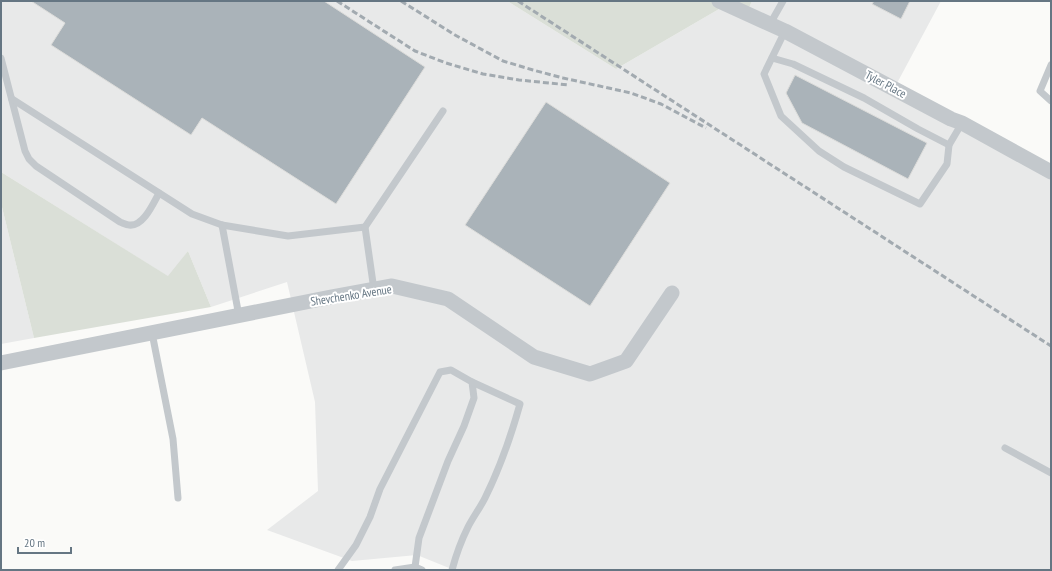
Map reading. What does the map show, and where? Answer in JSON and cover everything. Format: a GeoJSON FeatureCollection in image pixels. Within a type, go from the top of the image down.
{"type":"FeatureCollection","features":[{"type":"Feature","properties":{"kind":"street","name":"Tyler Place"},"geometry":{"type":"LineString","coordinates":[[719,1],[785,31],[951,119],[962,123],[1051,172]]}},
{"type":"Feature","properties":{"kind":"street","name":"Shevchenko Avenue"},"geometry":{"type":"LineString","coordinates":[[1,362],[392,286],[448,299],[534,357],[590,374],[626,361],[672,293]]}},
{"type":"Feature","properties":{"kind":"lane"},"geometry":{"type":"LineString","coordinates":[[770,24],[783,1]]}},
{"type":"Feature","properties":{"kind":"lane"},"geometry":{"type":"LineString","coordinates":[[785,31],[764,74],[781,116],[819,151],[844,167],[920,204],[947,164],[949,145],[962,123]]}},
{"type":"Feature","properties":{"kind":"lane"},"geometry":{"type":"LineString","coordinates":[[1,58],[25,151],[29,159],[36,166],[128,226],[135,225],[143,220],[159,193]]}},
{"type":"Feature","properties":{"kind":"lane"},"geometry":{"type":"LineString","coordinates":[[772,58],[793,64],[864,98],[949,145]]}},
{"type":"Feature","properties":{"kind":"lane"},"geometry":{"type":"LineString","coordinates":[[1051,65],[1040,91],[1051,100]]}},
{"type":"Feature","properties":{"kind":"lane"},"geometry":{"type":"LineString","coordinates":[[12,99],[192,214],[222,226],[288,236],[365,227]]}},
{"type":"Feature","properties":{"kind":"lane"},"geometry":{"type":"LineString","coordinates":[[374,290],[365,227],[443,111]]}},
{"type":"Feature","properties":{"kind":"lane"},"geometry":{"type":"LineString","coordinates":[[222,226],[239,316]]}},
{"type":"Feature","properties":{"kind":"lane"},"geometry":{"type":"LineString","coordinates":[[152,333],[173,440],[178,498]]}},
{"type":"Feature","properties":{"kind":"lane"},"geometry":{"type":"LineString","coordinates":[[338,570],[356,545],[370,517],[380,489],[440,372],[451,370],[472,382],[520,404],[500,464],[457,551],[452,570]]}},
{"type":"Feature","properties":{"kind":"lane"},"geometry":{"type":"LineString","coordinates":[[395,570],[418,569],[419,538],[474,398],[472,382]]}},
{"type":"Feature","properties":{"kind":"lane"},"geometry":{"type":"LineString","coordinates":[[1006,448],[1051,473]]}},
{"type":"Feature","properties":{"kind":"shaded area"},"geometry":{"type":"Polygon","coordinates":[[[1,1],[507,1],[616,69],[726,5],[745,17],[752,1],[941,1],[896,85],[1051,167],[1051,570],[454,570],[417,555],[352,561],[267,530],[318,491],[315,402],[287,282],[211,307],[188,251],[169,277],[1,172],[1,1]]]}},
{"type":"Feature","properties":{"kind":"shaded area"},"geometry":{"type":"Polygon","coordinates":[[[507,1],[752,1],[745,17],[726,5],[616,69],[507,1]]]}},
{"type":"Feature","properties":{"kind":"shaded area"},"geometry":{"type":"Polygon","coordinates":[[[1,172],[168,276],[188,251],[211,307],[34,338],[1,203],[1,172]]]}},
{"type":"Feature","properties":{"kind":"shaded area"},"geometry":{"type":"Polygon","coordinates":[[[1,203],[34,338],[1,344],[1,203]]]}},
{"type":"Feature","properties":{"kind":"building"},"geometry":{"type":"Polygon","coordinates":[[[31,1],[324,1],[425,67],[336,204],[202,118],[191,135],[51,45],[65,23],[31,1]]]}},
{"type":"Feature","properties":{"kind":"building"},"geometry":{"type":"Polygon","coordinates":[[[874,1],[910,1],[901,19],[872,4],[874,1]]]}},
{"type":"Feature","properties":{"kind":"building"},"geometry":{"type":"Polygon","coordinates":[[[795,75],[927,143],[908,179],[802,123],[786,93],[795,75]]]}},
{"type":"Feature","properties":{"kind":"building"},"geometry":{"type":"Polygon","coordinates":[[[546,102],[670,183],[590,306],[465,225],[546,102]]]}},
{"type":"Feature","properties":{"kind":"railway"},"geometry":{"type":"LineString","coordinates":[[337,1],[415,51],[446,63],[483,74],[519,80],[569,85]]}},
{"type":"Feature","properties":{"kind":"railway"},"geometry":{"type":"LineString","coordinates":[[401,1],[455,35],[503,61],[563,78],[631,93],[661,104],[706,128]]}},
{"type":"Feature","properties":{"kind":"railway"},"geometry":{"type":"LineString","coordinates":[[518,1],[1051,346]]}}]}
